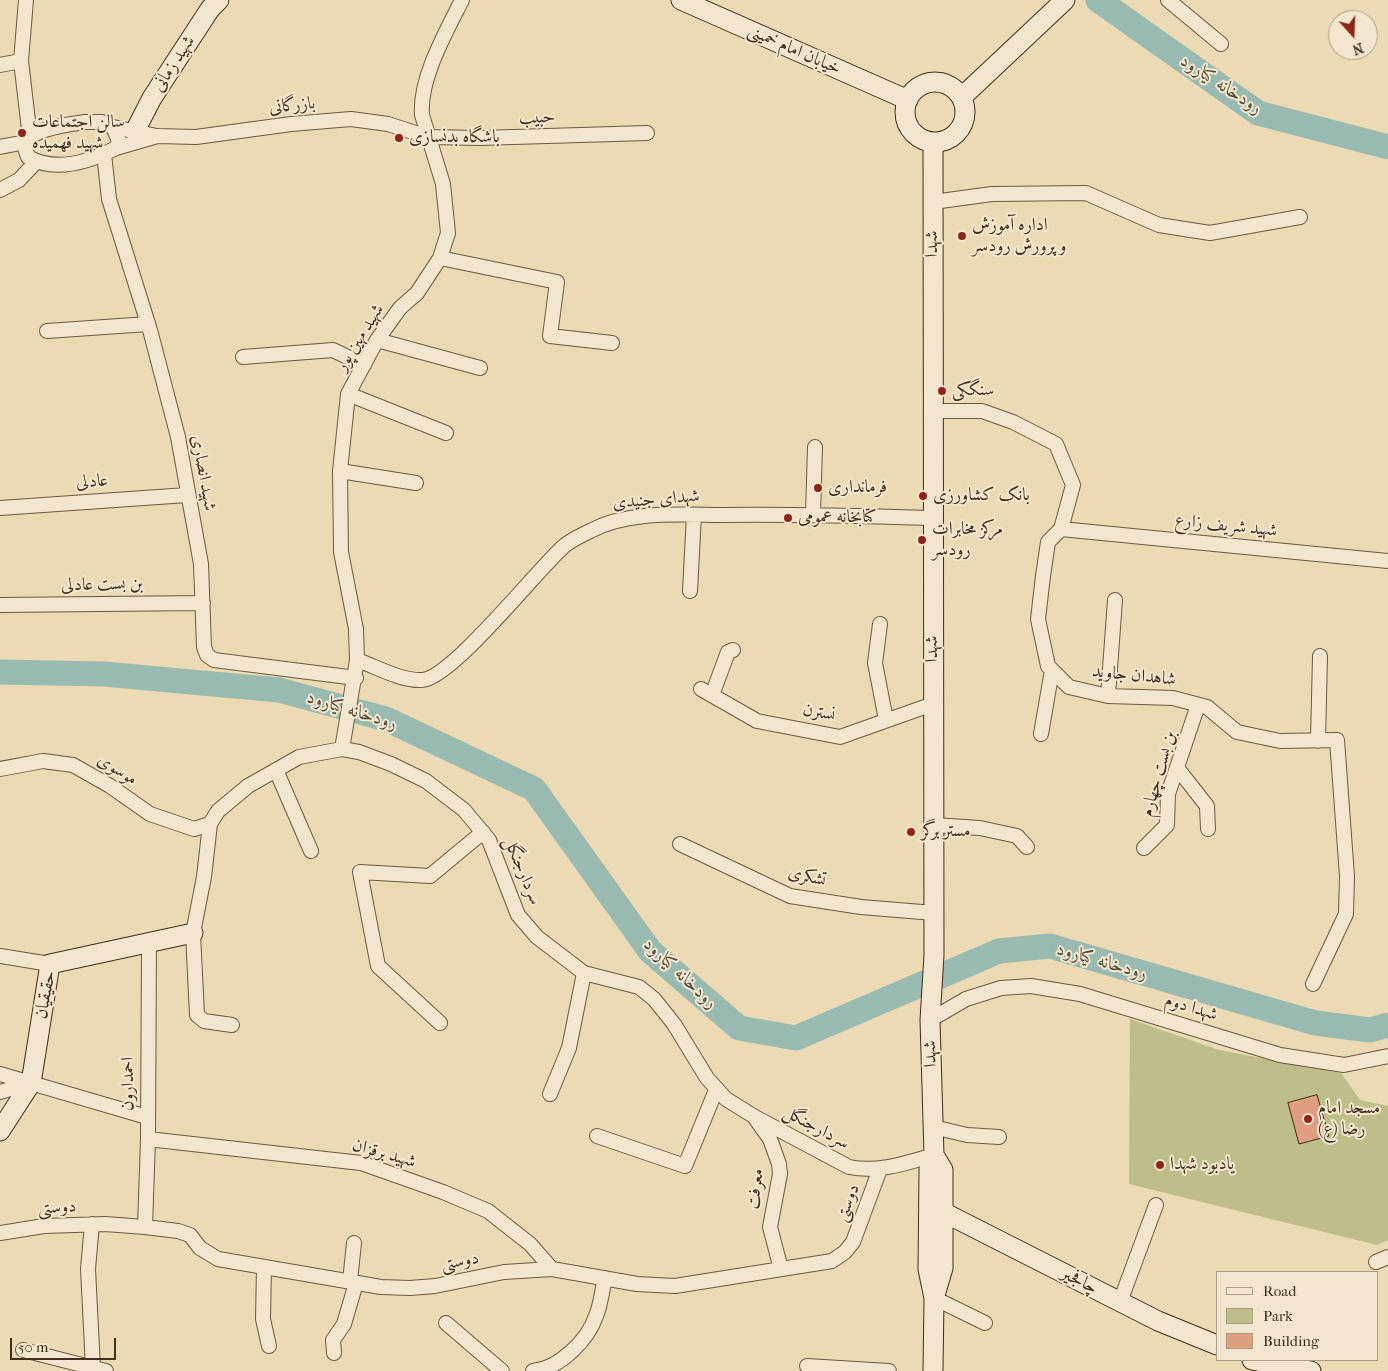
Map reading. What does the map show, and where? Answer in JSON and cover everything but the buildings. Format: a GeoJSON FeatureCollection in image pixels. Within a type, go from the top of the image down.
{"type":"FeatureCollection","features":[{"type":"Feature","properties":{"kind":"main road","name":"شهید زمانی"},"geometry":{"type":"LineString","coordinates":[[135,131],[152,98],[210,9],[219,0]]}},
{"type":"Feature","properties":{"kind":"main road","name":"خیابان امام خمینی"},"geometry":{"type":"LineString","coordinates":[[681,0],[908,100]]}},
{"type":"Feature","properties":{"kind":"main road"},"geometry":{"type":"LineString","coordinates":[[962,97],[1066,0]]}},
{"type":"Feature","properties":{"kind":"main road"},"geometry":{"type":"LineString","coordinates":[[929,83],[948,84],[962,97],[966,115],[963,124],[951,138],[932,142],[923,140],[909,128],[906,119],[908,100],[920,86],[929,83]]}},
{"type":"Feature","properties":{"kind":"main road","name":"شهدا"},"geometry":{"type":"LineString","coordinates":[[932,142],[934,955],[930,1020],[934,1155],[929,1169],[928,1269],[934,1298],[933,1371]]}},
{"type":"Feature","properties":{"kind":"main road","name":"حقیقیان"},"geometry":{"type":"LineString","coordinates":[[0,1131],[31,1083],[50,964],[193,932]]}},
{"type":"Feature","properties":{"kind":"main road","name":"شهدا"},"geometry":{"type":"LineString","coordinates":[[934,1155],[943,1170],[943,1268],[934,1298]]}},
{"type":"Feature","properties":{"kind":"main road","name":"چافجیر"},"geometry":{"type":"LineString","coordinates":[[943,1212],[1120,1302],[1216,1345]]}},
{"type":"Feature","properties":{"kind":"main road"},"geometry":{"type":"LineString","coordinates":[[1253,1364],[1311,1371]]}},
{"type":"Feature","properties":{"kind":"street"},"geometry":{"type":"LineString","coordinates":[[26,0],[22,60],[28,140],[25,148],[28,157],[36,162],[51,166],[71,164],[157,136]]}},
{"type":"Feature","properties":{"kind":"street","name":"شهید مهین پور"},"geometry":{"type":"LineString","coordinates":[[342,749],[357,660],[356,629],[342,552],[340,472],[348,394],[377,340],[400,308],[417,293],[440,258],[448,233],[447,208],[443,184],[428,137],[421,105],[425,85],[462,0]]}},
{"type":"Feature","properties":{"kind":"street"},"geometry":{"type":"LineString","coordinates":[[1168,0],[1221,44]]}},
{"type":"Feature","properties":{"kind":"street"},"geometry":{"type":"LineString","coordinates":[[0,64],[22,60]]}},
{"type":"Feature","properties":{"kind":"street","name":"بازرگانی"},"geometry":{"type":"LineString","coordinates":[[157,136],[196,137],[291,124],[351,119],[388,124],[428,137]]}},
{"type":"Feature","properties":{"kind":"street"},"geometry":{"type":"LineString","coordinates":[[0,147],[28,140],[60,126],[85,122],[102,122],[113,127],[157,136]]}},
{"type":"Feature","properties":{"kind":"street","name":"شهید انصاری"},"geometry":{"type":"LineString","coordinates":[[113,127],[119,141],[110,151],[109,199],[148,324],[178,437],[201,564],[204,647],[206,655],[214,660],[354,684]]}},
{"type":"Feature","properties":{"kind":"street","name":"حبیب"},"geometry":{"type":"LineString","coordinates":[[428,137],[480,138],[647,133]]}},
{"type":"Feature","properties":{"kind":"street"},"geometry":{"type":"LineString","coordinates":[[0,190],[18,180],[36,162]]}},
{"type":"Feature","properties":{"kind":"street"},"geometry":{"type":"LineString","coordinates":[[933,202],[992,194],[1086,193],[1159,225],[1210,233],[1300,217]]}},
{"type":"Feature","properties":{"kind":"street"},"geometry":{"type":"LineString","coordinates":[[440,258],[557,282],[550,336],[612,343]]}},
{"type":"Feature","properties":{"kind":"street"},"geometry":{"type":"LineString","coordinates":[[47,331],[148,324]]}},
{"type":"Feature","properties":{"kind":"street"},"geometry":{"type":"LineString","coordinates":[[377,340],[480,368]]}},
{"type":"Feature","properties":{"kind":"street"},"geometry":{"type":"LineString","coordinates":[[243,357],[333,350],[364,364]]}},
{"type":"Feature","properties":{"kind":"street"},"geometry":{"type":"LineString","coordinates":[[348,394],[446,433]]}},
{"type":"Feature","properties":{"kind":"street","name":"شاهدان جاوید"},"geometry":{"type":"LineString","coordinates":[[934,411],[982,411],[1013,422],[1056,444],[1073,485],[1060,529],[1048,542],[1038,618],[1048,666],[1069,687],[1108,696],[1173,698],[1198,704],[1206,707],[1238,732],[1280,741],[1337,740],[1347,876],[1346,914],[1313,984]]}},
{"type":"Feature","properties":{"kind":"street"},"geometry":{"type":"LineString","coordinates":[[813,515],[816,448]]}},
{"type":"Feature","properties":{"kind":"street"},"geometry":{"type":"LineString","coordinates":[[340,472],[416,483]]}},
{"type":"Feature","properties":{"kind":"street","name":"عادلی"},"geometry":{"type":"LineString","coordinates":[[0,508],[187,494]]}},
{"type":"Feature","properties":{"kind":"street"},"geometry":{"type":"LineString","coordinates":[[690,592],[694,515]]}},
{"type":"Feature","properties":{"kind":"street","name":"شهدای جنیدی"},"geometry":{"type":"LineString","coordinates":[[357,660],[412,680],[424,680],[462,655],[525,585],[565,545],[610,521],[648,516],[694,515],[932,518]]}},
{"type":"Feature","properties":{"kind":"street","name":"شهید شریف زارع"},"geometry":{"type":"LineString","coordinates":[[1060,529],[1388,561]]}},
{"type":"Feature","properties":{"kind":"street"},"geometry":{"type":"LineString","coordinates":[[1108,696],[1115,600]]}},
{"type":"Feature","properties":{"kind":"street","name":"بن بست عادلی"},"geometry":{"type":"LineString","coordinates":[[0,605],[203,603]]}},
{"type":"Feature","properties":{"kind":"street"},"geometry":{"type":"LineString","coordinates":[[880,624],[875,663],[886,720]]}},
{"type":"Feature","properties":{"kind":"street","name":"نسترن"},"geometry":{"type":"LineString","coordinates":[[733,650],[728,652],[707,692],[757,721],[840,736],[933,704]]}},
{"type":"Feature","properties":{"kind":"street"},"geometry":{"type":"LineString","coordinates":[[1318,741],[1320,656]]}},
{"type":"Feature","properties":{"kind":"street"},"geometry":{"type":"LineString","coordinates":[[1041,734],[1052,670]]}},
{"type":"Feature","properties":{"kind":"street","name":"بن بست چهارم"},"geometry":{"type":"LineString","coordinates":[[1144,848],[1167,825],[1168,794],[1178,769],[1198,704]]}},
{"type":"Feature","properties":{"kind":"street","name":"سردارجنگل"},"geometry":{"type":"LineString","coordinates":[[210,824],[218,811],[248,786],[299,758],[342,749],[391,764],[426,781],[464,810],[490,840],[518,915],[537,936],[584,973],[639,987],[654,999],[674,1024],[716,1090],[726,1099],[755,1117],[849,1167],[865,1170],[880,1169],[934,1155]]}},
{"type":"Feature","properties":{"kind":"street","name":"موسوی"},"geometry":{"type":"LineString","coordinates":[[0,769],[43,761],[73,765],[110,786],[150,814],[194,829],[210,824]]}},
{"type":"Feature","properties":{"kind":"street"},"geometry":{"type":"LineString","coordinates":[[1178,769],[1207,806],[1208,829]]}},
{"type":"Feature","properties":{"kind":"street"},"geometry":{"type":"LineString","coordinates":[[276,770],[311,851]]}},
{"type":"Feature","properties":{"kind":"street"},"geometry":{"type":"LineString","coordinates":[[210,824],[204,878],[193,932],[197,1015],[204,1022],[232,1025]]}},
{"type":"Feature","properties":{"kind":"street"},"geometry":{"type":"LineString","coordinates":[[934,824],[980,828],[1017,836],[1027,847]]}},
{"type":"Feature","properties":{"kind":"street"},"geometry":{"type":"LineString","coordinates":[[440,1024],[378,966],[360,872],[430,876],[483,832]]}},
{"type":"Feature","properties":{"kind":"street","name":"تشکری"},"geometry":{"type":"LineString","coordinates":[[680,844],[790,896],[861,907],[934,913]]}},
{"type":"Feature","properties":{"kind":"street","name":"احمدارون"},"geometry":{"type":"LineString","coordinates":[[145,1227],[148,1139],[149,942]]}},
{"type":"Feature","properties":{"kind":"street"},"geometry":{"type":"LineString","coordinates":[[0,956],[50,964]]}},
{"type":"Feature","properties":{"kind":"street"},"geometry":{"type":"LineString","coordinates":[[550,1094],[569,1048],[584,973]]}},
{"type":"Feature","properties":{"kind":"street","name":"شهدا دوم"},"geometry":{"type":"LineString","coordinates":[[930,1020],[966,999],[1001,988],[1031,986],[1080,994],[1280,1055],[1344,1065],[1388,1056]]}},
{"type":"Feature","properties":{"kind":"street"},"geometry":{"type":"LineString","coordinates":[[0,1074],[147,1117]]}},
{"type":"Feature","properties":{"kind":"street"},"geometry":{"type":"LineString","coordinates":[[0,1092],[31,1083]]}},
{"type":"Feature","properties":{"kind":"street"},"geometry":{"type":"LineString","coordinates":[[597,1136],[685,1166],[716,1090]]}},
{"type":"Feature","properties":{"kind":"street","name":"معرفت"},"geometry":{"type":"LineString","coordinates":[[755,1117],[770,1139],[779,1164],[780,1174],[770,1227],[781,1269]]}},
{"type":"Feature","properties":{"kind":"street"},"geometry":{"type":"LineString","coordinates":[[933,1126],[967,1135],[999,1137]]}},
{"type":"Feature","properties":{"kind":"street","name":"شهید برقزان"},"geometry":{"type":"LineString","coordinates":[[148,1139],[361,1164],[443,1192],[488,1211],[530,1244],[552,1270]]}},
{"type":"Feature","properties":{"kind":"street","name":"دوستی"},"geometry":{"type":"LineString","coordinates":[[0,1233],[44,1226],[92,1224],[178,1231],[190,1235],[200,1248],[218,1259],[381,1287],[410,1288],[435,1286],[504,1272],[552,1270],[637,1284],[675,1286],[832,1261],[845,1252],[853,1242],[880,1169]]}},
{"type":"Feature","properties":{"kind":"street"},"geometry":{"type":"LineString","coordinates":[[1120,1302],[1156,1206]]}},
{"type":"Feature","properties":{"kind":"street"},"geometry":{"type":"LineString","coordinates":[[23,1350],[100,1370],[88,1269],[92,1224]]}},
{"type":"Feature","properties":{"kind":"street"},"geometry":{"type":"LineString","coordinates":[[334,1353],[333,1340],[344,1324],[353,1282],[354,1243]]}},
{"type":"Feature","properties":{"kind":"street"},"geometry":{"type":"LineString","coordinates":[[264,1268],[263,1319],[269,1346]]}},
{"type":"Feature","properties":{"kind":"street"},"geometry":{"type":"LineString","coordinates":[[533,1371],[562,1360],[586,1336],[596,1317],[605,1278]]}},
{"type":"Feature","properties":{"kind":"street"},"geometry":{"type":"LineString","coordinates":[[934,1298],[986,1324]]}},
{"type":"Feature","properties":{"kind":"street"},"geometry":{"type":"LineString","coordinates":[[446,1323],[502,1371]]}},
{"type":"Feature","properties":{"kind":"street"},"geometry":{"type":"LineString","coordinates":[[807,1366],[889,1371]]}},
{"type":"Feature","properties":{"kind":"green space"},"geometry":{"type":"Polygon","coordinates":[[[1130,1019],[1219,1050],[1341,1073],[1360,1100],[1388,1106],[1388,1240],[1377,1245],[1129,1184],[1130,1019]]]}},
{"type":"Feature","properties":{"kind":"waterway","name":"رودخانه کیارود"},"geometry":{"type":"LineString","coordinates":[[1098,0],[1258,113],[1388,147]]}},
{"type":"Feature","properties":{"kind":"waterway","name":"رودخانه کیارود"},"geometry":{"type":"LineString","coordinates":[[0,672],[104,674],[279,690],[386,719],[534,789],[650,951],[739,1028],[796,1038],[999,951],[1050,946],[1315,1023],[1370,1030],[1388,1025]]}},
{"type":"Feature","properties":{"kind":"place","name":"سالن اجتماعات شهید فهمیده"},"geometry":{"type":"Point","coordinates":[22,133]}},
{"type":"Feature","properties":{"kind":"place","name":"باشگاه بدنسازى"},"geometry":{"type":"Point","coordinates":[399,138]}},
{"type":"Feature","properties":{"kind":"place","name":"اداره آموزش و پرورش رودسر"},"geometry":{"type":"Point","coordinates":[962,236]}},
{"type":"Feature","properties":{"kind":"place","name":"سنگکى"},"geometry":{"type":"Point","coordinates":[942,391]}},
{"type":"Feature","properties":{"kind":"place","name":"فرماندارى"},"geometry":{"type":"Point","coordinates":[818,488]}},
{"type":"Feature","properties":{"kind":"place","name":"بانک کشاورزى"},"geometry":{"type":"Point","coordinates":[923,496]}},
{"type":"Feature","properties":{"kind":"place","name":"کتابخانه عمومى"},"geometry":{"type":"Point","coordinates":[788,518]}},
{"type":"Feature","properties":{"kind":"place","name":"مرکز مخابرات رودسر"},"geometry":{"type":"Point","coordinates":[922,540]}},
{"type":"Feature","properties":{"kind":"place","name":"مستر برگر"},"geometry":{"type":"Point","coordinates":[911,832]}},
{"type":"Feature","properties":{"kind":"place","name":"مسجد امام رضا (ع)"},"geometry":{"type":"Point","coordinates":[1308,1119]}},
{"type":"Feature","properties":{"kind":"place","name":"یادبود شهدا"},"geometry":{"type":"Point","coordinates":[1160,1165]}}]}
